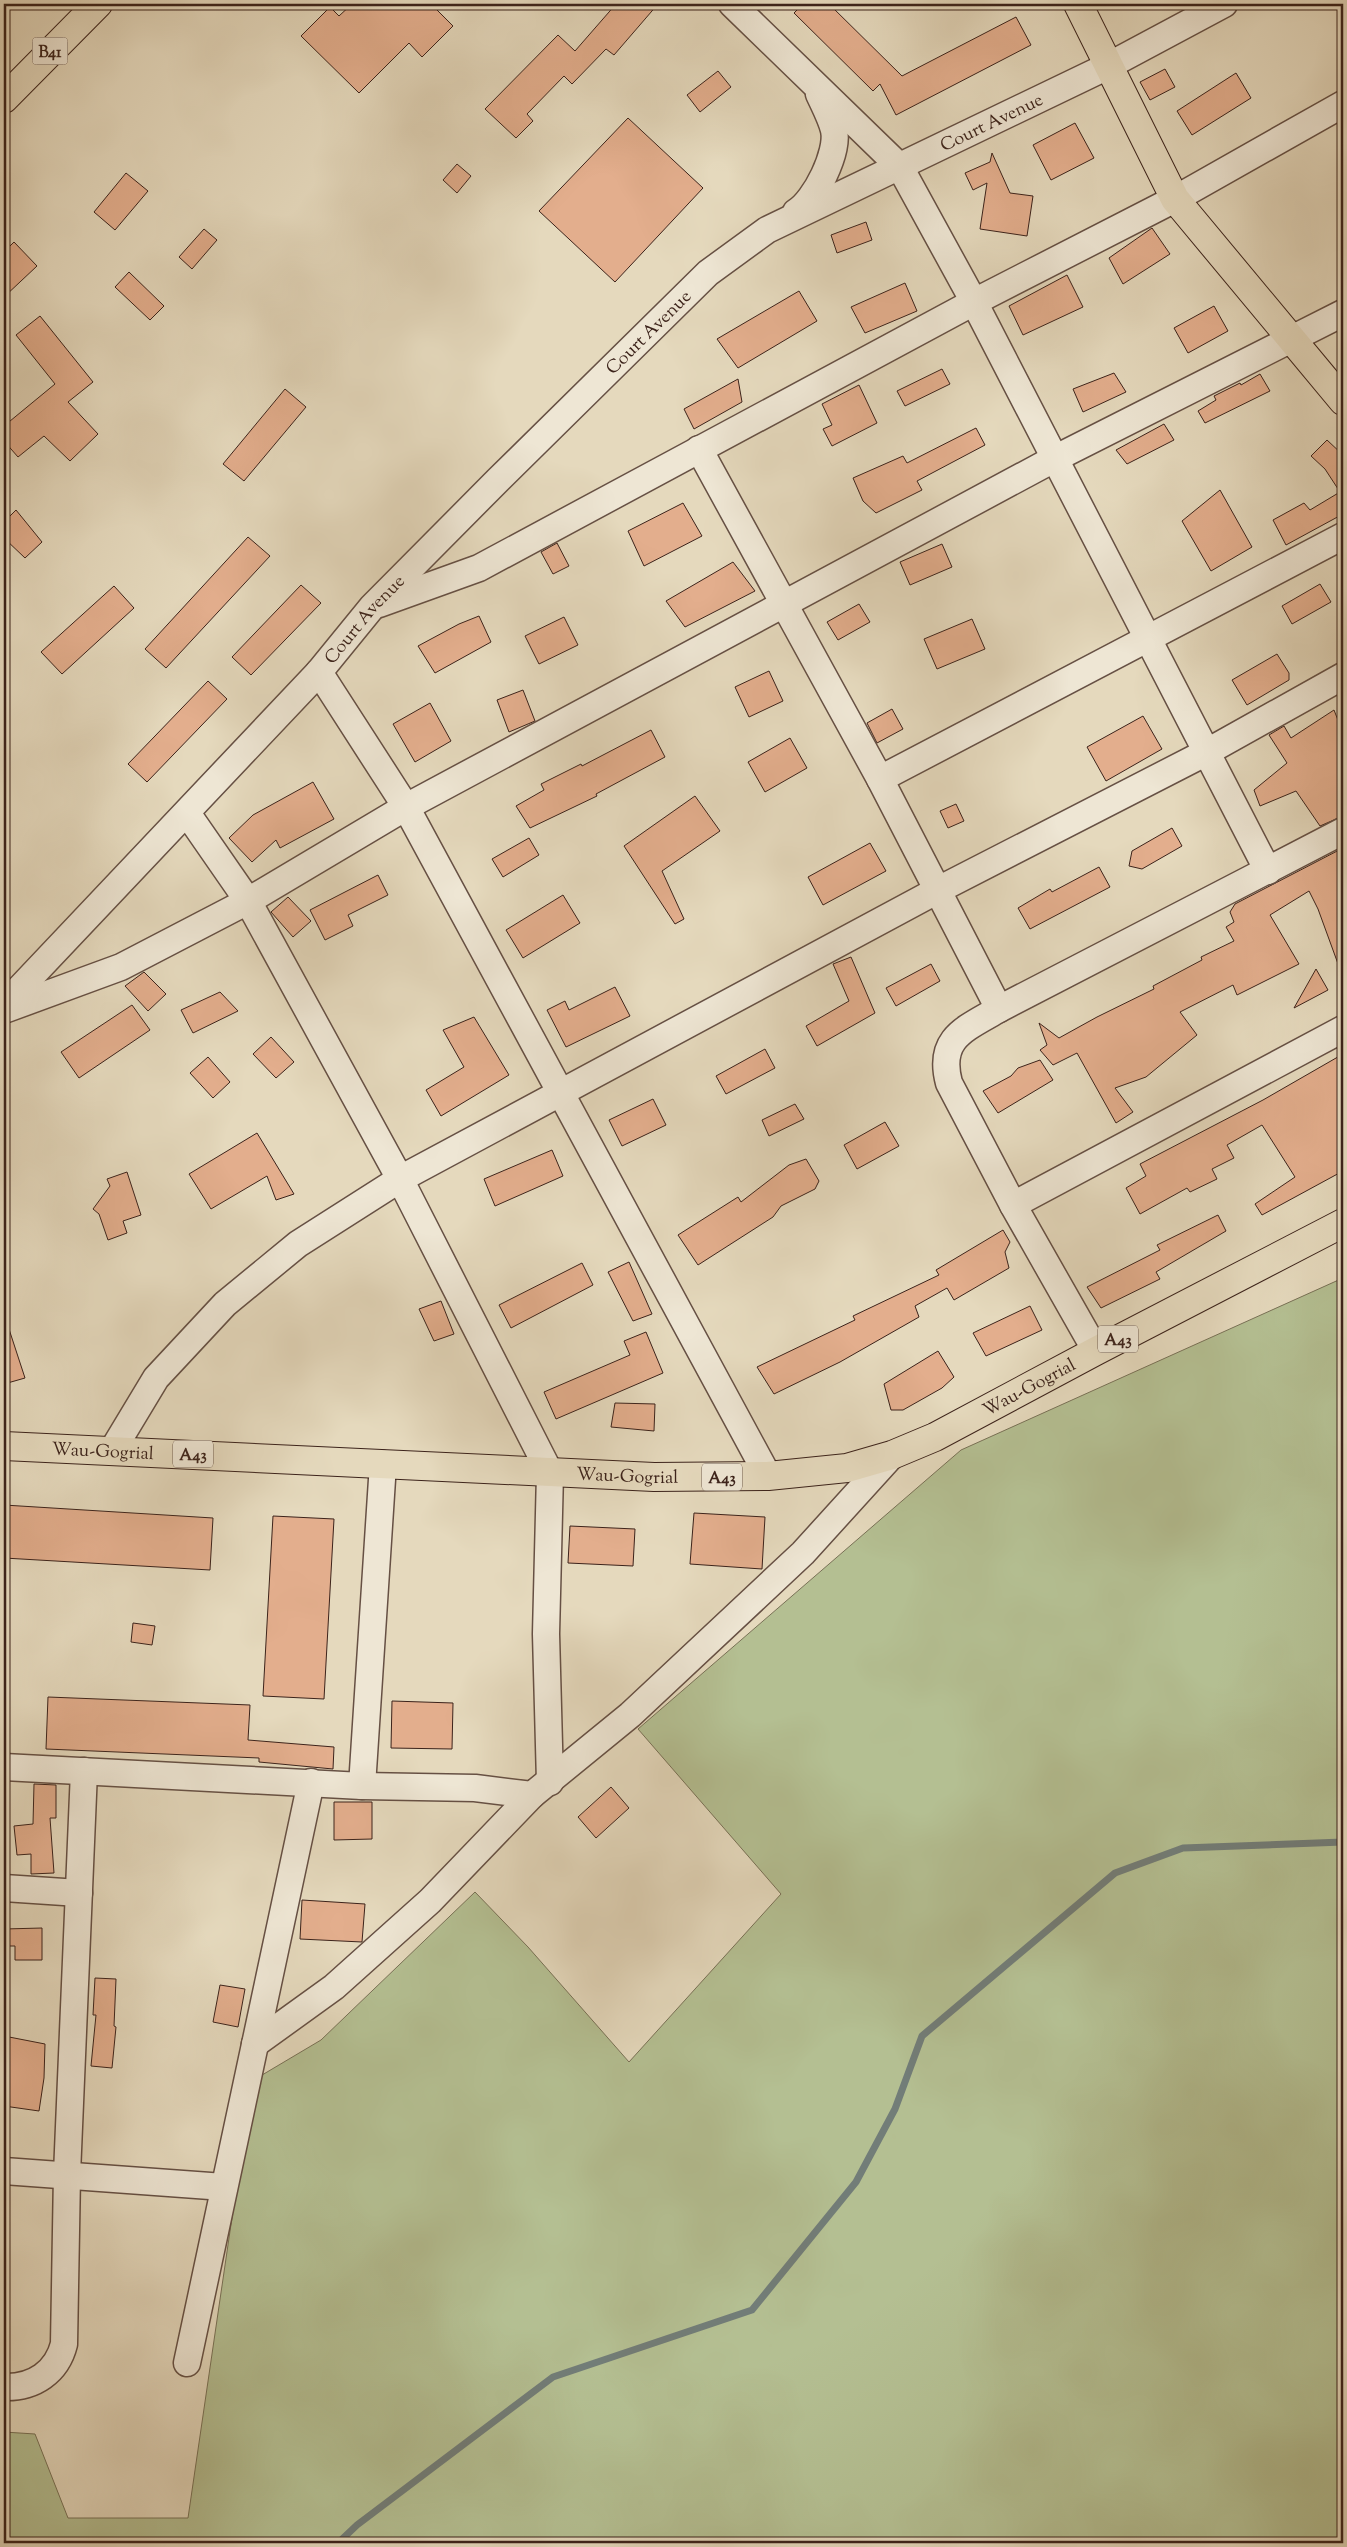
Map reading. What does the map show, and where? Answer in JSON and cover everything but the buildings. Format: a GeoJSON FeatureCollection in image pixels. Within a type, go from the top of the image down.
{"type":"FeatureCollection","features":[{"type":"Feature","properties":{"kind":"main road"},"geometry":{"type":"LineString","coordinates":[[1078,4],[1176,200],[1343,402]]}},
{"type":"Feature","properties":{"kind":"main road","name":"B41"},"geometry":{"type":"LineString","coordinates":[[4,99],[91,6]]}},
{"type":"Feature","properties":{"kind":"main road","name":"Wau-Gogrial"},"geometry":{"type":"LineString","coordinates":[[4,1446],[654,1477],[768,1476],[847,1468],[892,1455],[935,1437],[1096,1350],[1343,1223]]}},
{"type":"Feature","properties":{"kind":"street"},"geometry":{"type":"LineString","coordinates":[[732,4],[900,167],[974,302],[1268,871]]}},
{"type":"Feature","properties":{"kind":"street","name":"Court Avenue"},"geometry":{"type":"LineString","coordinates":[[4,1005],[318,672],[372,607],[708,273],[767,230],[1108,66],[1224,4]]}},
{"type":"Feature","properties":{"kind":"street"},"geometry":{"type":"LineString","coordinates":[[767,230],[804,208],[820,182],[834,152],[834,131],[816,86]]}},
{"type":"Feature","properties":{"kind":"street"},"geometry":{"type":"LineString","coordinates":[[372,607],[478,568],[974,302],[1176,200],[1343,104]]}},
{"type":"Feature","properties":{"kind":"street"},"geometry":{"type":"LineString","coordinates":[[4,1010],[121,967],[248,901],[406,807],[1054,459],[1343,313]]}},
{"type":"Feature","properties":{"kind":"street"},"geometry":{"type":"LineString","coordinates":[[699,449],[880,779],[999,1009]]}},
{"type":"Feature","properties":{"kind":"street"},"geometry":{"type":"LineString","coordinates":[[880,779],[1343,536]]}},
{"type":"Feature","properties":{"kind":"street"},"geometry":{"type":"LineString","coordinates":[[318,672],[406,807],[768,1476]]}},
{"type":"Feature","properties":{"kind":"street"},"geometry":{"type":"LineString","coordinates":[[112,1451],[156,1378],[225,1304],[298,1244],[400,1179],[938,890],[1207,752],[1343,676]]}},
{"type":"Feature","properties":{"kind":"street"},"geometry":{"type":"LineString","coordinates":[[186,813],[248,901],[400,1179],[550,1473],[541,1789]]}},
{"type":"Feature","properties":{"kind":"street"},"geometry":{"type":"LineString","coordinates":[[1096,1350],[1013,1205],[949,1083],[945,1067],[946,1055],[952,1041],[961,1031],[999,1009],[1343,831]]}},
{"type":"Feature","properties":{"kind":"street"},"geometry":{"type":"LineString","coordinates":[[1013,1205],[1343,1029]]}},
{"type":"Feature","properties":{"kind":"street"},"geometry":{"type":"LineString","coordinates":[[255,2044],[334,1987],[430,1901],[541,1789],[589,1747],[630,1715],[803,1553],[892,1455]]}},
{"type":"Feature","properties":{"kind":"street"},"geometry":{"type":"LineString","coordinates":[[362,1786],[383,1464]]}},
{"type":"Feature","properties":{"kind":"street"},"geometry":{"type":"LineString","coordinates":[[4,1767],[362,1786],[541,1789]]}},
{"type":"Feature","properties":{"kind":"street"},"geometry":{"type":"LineString","coordinates":[[4,2386],[29,2384],[41,2378],[60,2358],[64,2344],[67,2174],[84,1771]]}},
{"type":"Feature","properties":{"kind":"street"},"geometry":{"type":"LineString","coordinates":[[187,2363],[311,1782]]}},
{"type":"Feature","properties":{"kind":"street"},"geometry":{"type":"LineString","coordinates":[[4,1888],[79,1893]]}},
{"type":"Feature","properties":{"kind":"street"},"geometry":{"type":"LineString","coordinates":[[4,2171],[67,2174],[224,2187]]}},
{"type":"Feature","properties":{"kind":"green space"},"geometry":{"type":"Polygon","coordinates":[[[1343,1278],[1343,2543],[4,2543],[4,2432],[35,2434],[68,2518],[188,2518],[252,2081],[321,2040],[475,1892],[528,1947],[629,2062],[781,1894],[638,1729],[961,1450],[1343,1278]]]}},
{"type":"Feature","properties":{"kind":"waterway"},"geometry":{"type":"LineString","coordinates":[[338,2543],[357,2525],[553,2377],[752,2310],[856,2182],[895,2109],[922,2036],[1115,1873],[1183,1848],[1343,1842]]}}]}
